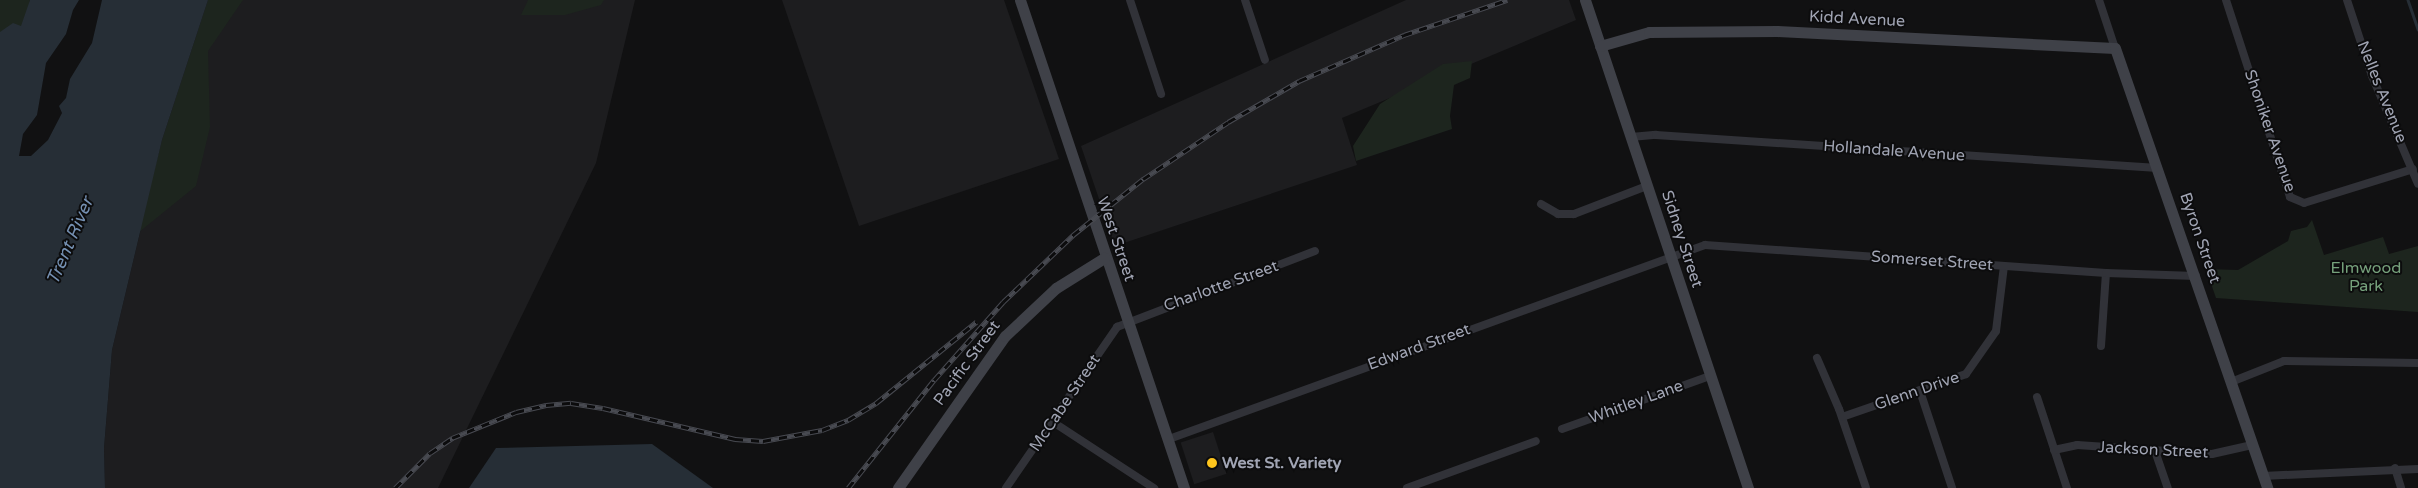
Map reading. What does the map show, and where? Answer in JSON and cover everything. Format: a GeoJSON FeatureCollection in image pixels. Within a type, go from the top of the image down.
{"type":"FeatureCollection","features":[{"type":"Feature","properties":{"kind":"street","name":"West Street"},"geometry":{"type":"LineString","coordinates":[[1020,0],[1104,258],[1169,439],[1184,488]]}},
{"type":"Feature","properties":{"kind":"street"},"geometry":{"type":"LineString","coordinates":[[1130,0],[1162,94]]}},
{"type":"Feature","properties":{"kind":"street"},"geometry":{"type":"LineString","coordinates":[[1244,0],[1265,60]]}},
{"type":"Feature","properties":{"kind":"street","name":"Sidney Street"},"geometry":{"type":"LineString","coordinates":[[1585,0],[1748,488]]}},
{"type":"Feature","properties":{"kind":"street","name":"Byron Street"},"geometry":{"type":"LineString","coordinates":[[2099,0],[2196,276],[2267,488]]}},
{"type":"Feature","properties":{"kind":"street","name":"Shoniker Avenue"},"geometry":{"type":"LineString","coordinates":[[2226,0],[2290,197],[2304,203],[2413,169]]}},
{"type":"Feature","properties":{"kind":"street","name":"Nelles Avenue"},"geometry":{"type":"LineString","coordinates":[[2347,0],[2372,76],[2418,184]]}},
{"type":"Feature","properties":{"kind":"street","name":"Kidd Avenue"},"geometry":{"type":"LineString","coordinates":[[1600,46],[1649,32],[1777,31],[2115,48]]}},
{"type":"Feature","properties":{"kind":"street","name":"Hollandale Avenue"},"geometry":{"type":"LineString","coordinates":[[1631,137],[1656,136],[2158,168]]}},
{"type":"Feature","properties":{"kind":"street"},"geometry":{"type":"LineString","coordinates":[[1541,204],[1558,214],[1574,214],[1647,186]]}},
{"type":"Feature","properties":{"kind":"street","name":"Somerset Street"},"geometry":{"type":"LineString","coordinates":[[1670,255],[1706,244],[2106,273],[2196,276]]}},
{"type":"Feature","properties":{"kind":"street","name":"Charlotte Street"},"geometry":{"type":"LineString","coordinates":[[1126,321],[1315,251]]}},
{"type":"Feature","properties":{"kind":"street","name":"Edward Street"},"geometry":{"type":"LineString","coordinates":[[1169,439],[1670,255]]}},
{"type":"Feature","properties":{"kind":"street","name":"Pacific Street"},"geometry":{"type":"LineString","coordinates":[[898,488],[1005,336],[1056,288],[1104,258]]}},
{"type":"Feature","properties":{"kind":"street","name":"Glenn Drive"},"geometry":{"type":"LineString","coordinates":[[1842,417],[1966,374],[1996,331],[2004,266]]}},
{"type":"Feature","properties":{"kind":"street"},"geometry":{"type":"LineString","coordinates":[[2101,346],[2106,273]]}},
{"type":"Feature","properties":{"kind":"street","name":"McCabe Street"},"geometry":{"type":"LineString","coordinates":[[1006,488],[1053,422],[1116,327],[1126,321]]}},
{"type":"Feature","properties":{"kind":"street"},"geometry":{"type":"LineString","coordinates":[[1816,358],[1842,417],[1866,488]]}},
{"type":"Feature","properties":{"kind":"street"},"geometry":{"type":"LineString","coordinates":[[2231,382],[2284,361],[2418,363]]}},
{"type":"Feature","properties":{"kind":"street","name":"Whitley Lane"},"geometry":{"type":"LineString","coordinates":[[1562,429],[1710,376]]}},
{"type":"Feature","properties":{"kind":"street"},"geometry":{"type":"LineString","coordinates":[[1920,391],[1952,488]]}},
{"type":"Feature","properties":{"kind":"street"},"geometry":{"type":"LineString","coordinates":[[2037,396],[2067,488]]}},
{"type":"Feature","properties":{"kind":"street"},"geometry":{"type":"LineString","coordinates":[[1053,422],[1154,488]]}},
{"type":"Feature","properties":{"kind":"street"},"geometry":{"type":"LineString","coordinates":[[1407,488],[1536,441]]}},
{"type":"Feature","properties":{"kind":"street","name":"Jackson Street"},"geometry":{"type":"LineString","coordinates":[[2054,450],[2076,446],[2212,454],[2252,445]]}},
{"type":"Feature","properties":{"kind":"street"},"geometry":{"type":"LineString","coordinates":[[2155,450],[2168,488]]}},
{"type":"Feature","properties":{"kind":"street"},"geometry":{"type":"LineString","coordinates":[[2263,476],[2395,468],[2418,470]]}},
{"type":"Feature","properties":{"kind":"street"},"geometry":{"type":"LineString","coordinates":[[2395,468],[2401,488]]}},
{"type":"Feature","properties":{"kind":"shaded area"},"geometry":{"type":"Polygon","coordinates":[[[208,0],[635,0],[596,163],[438,488],[105,488],[104,448],[112,350],[162,140],[208,0]]]}},
{"type":"Feature","properties":{"kind":"shaded area"},"geometry":{"type":"Polygon","coordinates":[[[782,0],[1004,0],[1059,159],[859,226],[782,0]]]}},
{"type":"Feature","properties":{"kind":"shaded area"},"geometry":{"type":"Polygon","coordinates":[[[1406,0],[1569,0],[1576,20],[1342,118],[1357,165],[1115,246],[1081,146],[1406,0]]]}},
{"type":"Feature","properties":{"kind":"shaded area"},"geometry":{"type":"Polygon","coordinates":[[[1213,432],[1227,474],[1194,484],[1181,443],[1213,432]]]}},
{"type":"Feature","properties":{"kind":"green space"},"geometry":{"type":"Polygon","coordinates":[[[0,0],[30,0],[25,24],[0,66],[0,0]]]}},
{"type":"Feature","properties":{"kind":"green space"},"geometry":{"type":"Polygon","coordinates":[[[208,0],[243,0],[208,51],[210,127],[196,186],[138,233],[162,140],[208,0]]]}},
{"type":"Feature","properties":{"kind":"green space"},"geometry":{"type":"Polygon","coordinates":[[[528,0],[604,0],[601,5],[565,15],[521,15],[528,0]]]}},
{"type":"Feature","properties":{"kind":"green space"},"geometry":{"type":"Polygon","coordinates":[[[1472,61],[1470,78],[1454,85],[1450,116],[1452,129],[1356,161],[1353,146],[1380,104],[1443,64],[1472,61]]]}},
{"type":"Feature","properties":{"kind":"green space","name":"Elmwood Park"},"geometry":{"type":"Polygon","coordinates":[[[2312,220],[2324,255],[2383,237],[2389,254],[2418,246],[2418,312],[2216,298],[2206,269],[2238,270],[2288,241],[2291,231],[2307,227],[2312,220]]]}},
{"type":"Feature","properties":{"kind":"water","name":"Trent River"},"geometry":{"type":"Polygon","coordinates":[[[30,0],[79,0],[73,10],[66,34],[46,63],[37,115],[23,134],[19,156],[31,156],[48,140],[62,113],[59,106],[66,98],[70,79],[92,43],[102,0],[208,0],[162,140],[112,350],[104,448],[105,488],[0,488],[0,32],[13,23],[21,26],[30,0]]]}},
{"type":"Feature","properties":{"kind":"water"},"geometry":{"type":"Polygon","coordinates":[[[652,444],[713,488],[469,488],[496,448],[652,444]]]}},
{"type":"Feature","properties":{"kind":"waterway"},"geometry":{"type":"LineString","coordinates":[[2408,0],[2418,29]]}},
{"type":"Feature","properties":{"kind":"railway"},"geometry":{"type":"LineString","coordinates":[[848,488],[934,380],[1003,302],[1073,235],[1143,179],[1228,122],[1299,81],[1404,35],[1507,0]]}},
{"type":"Feature","properties":{"kind":"railway"},"geometry":{"type":"LineString","coordinates":[[395,488],[430,453],[452,438],[516,412],[546,405],[571,403],[603,408],[735,439],[763,441],[822,430],[848,420],[876,403],[976,322]]}},
{"type":"Feature","properties":{"kind":"place","name":"West St. Variety"},"geometry":{"type":"Point","coordinates":[1212,463]}}]}
